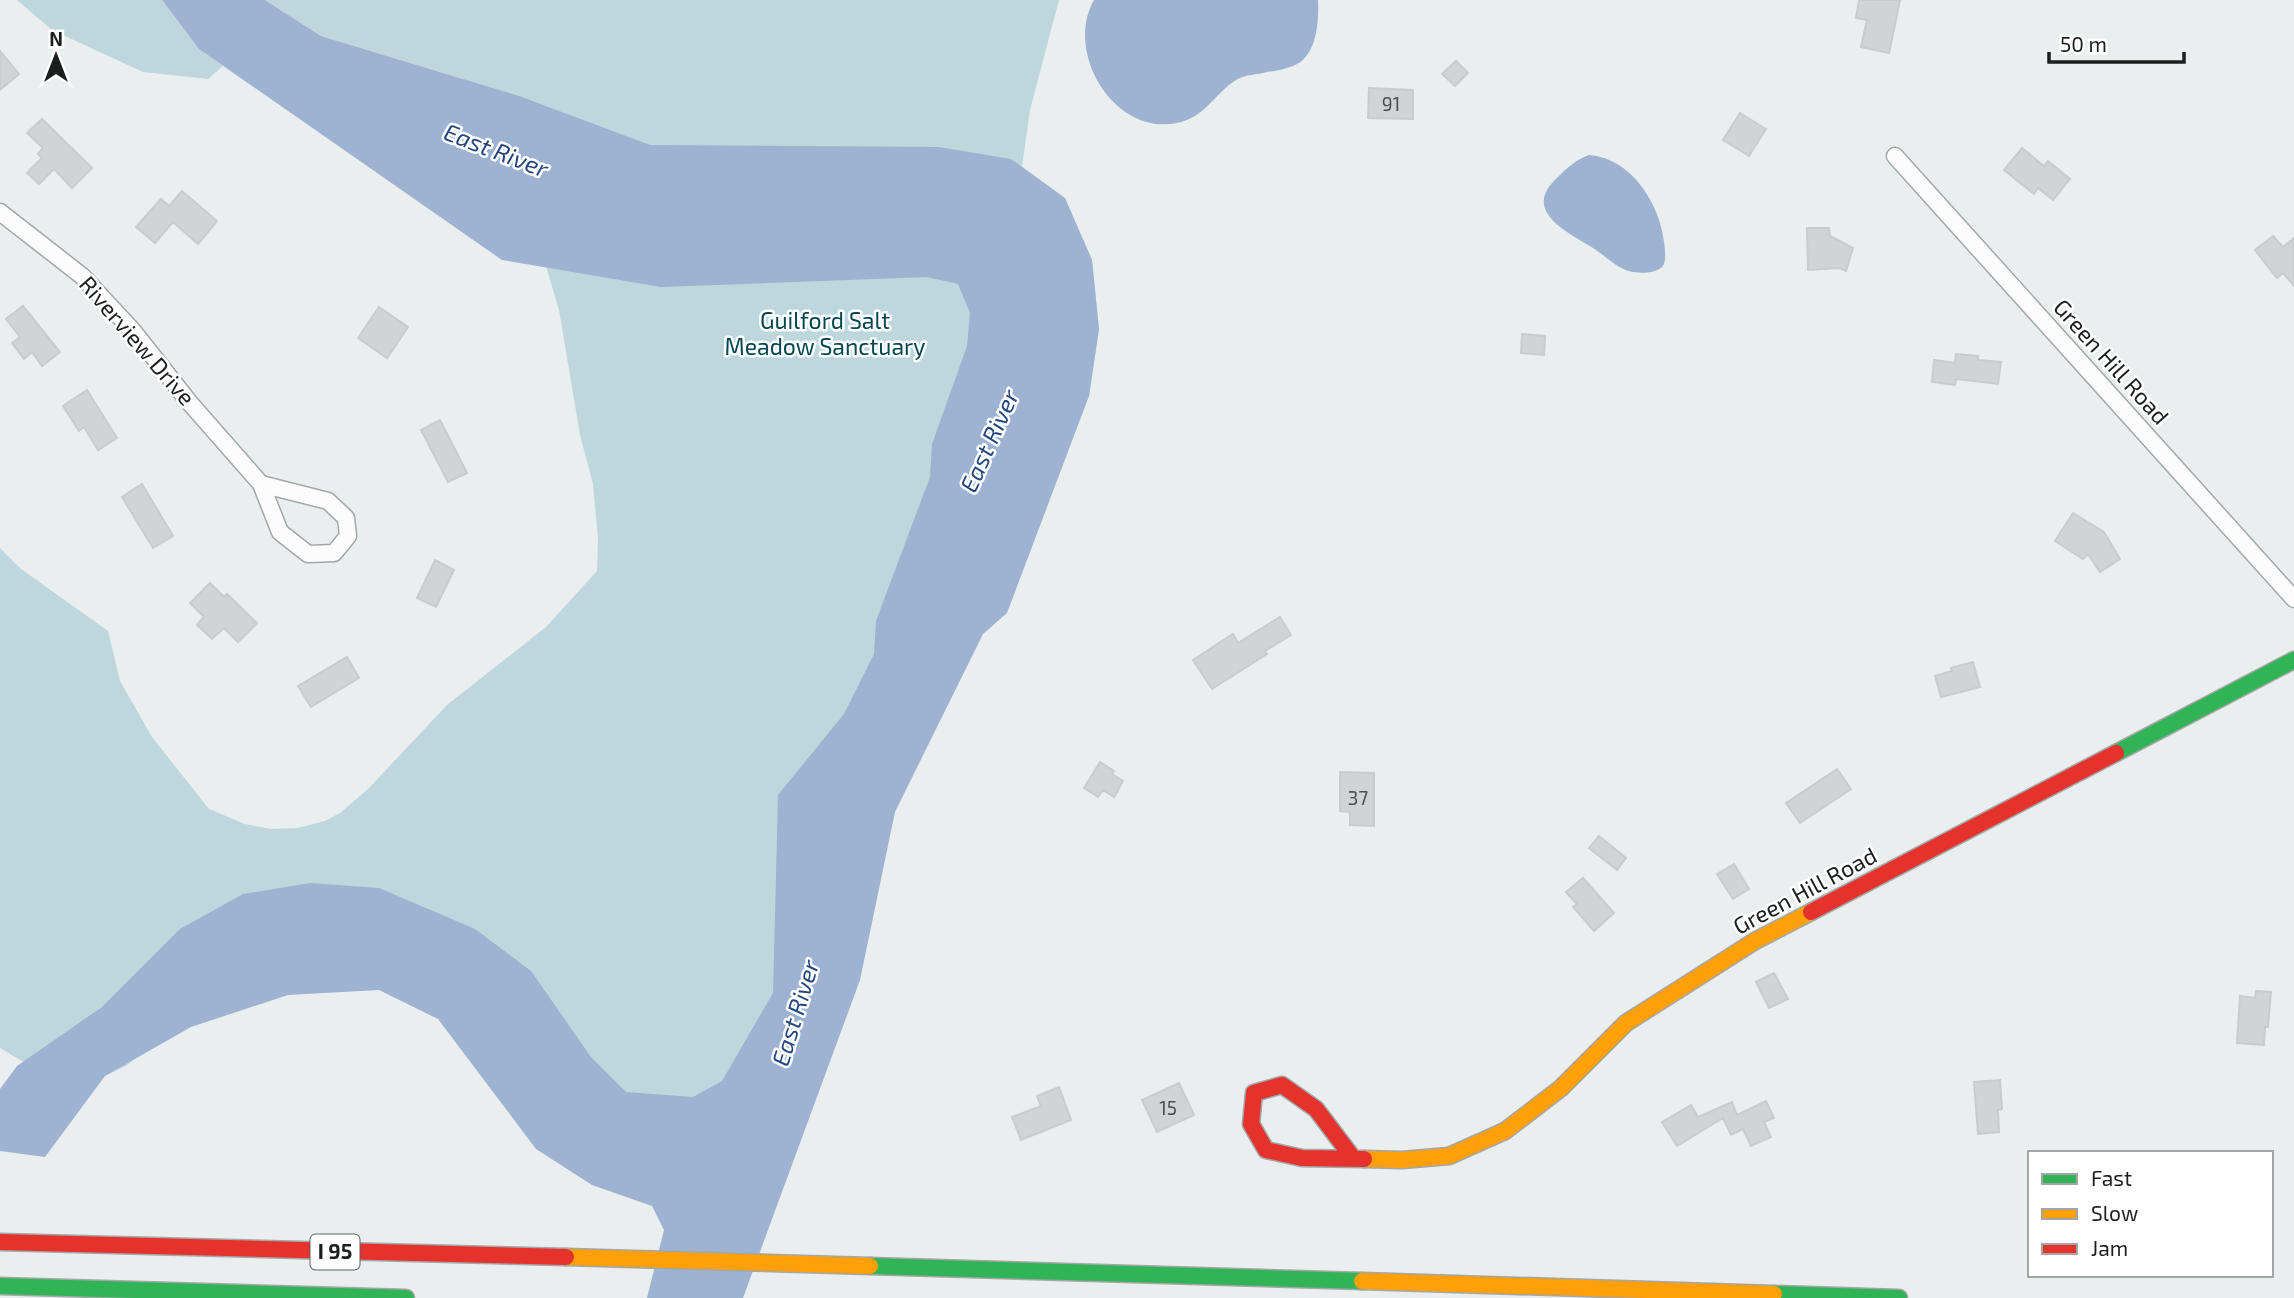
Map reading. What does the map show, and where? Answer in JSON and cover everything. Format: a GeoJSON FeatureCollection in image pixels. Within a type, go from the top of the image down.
{"type":"FeatureCollection","features":[{"type":"Feature","properties":{"kind":"main road","name":"Green Hill Road"},"geometry":{"type":"LineString","coordinates":[[1353,1158],[1316,1109],[1282,1085],[1254,1093],[1251,1124],[1266,1150],[1302,1158],[1402,1160],[1449,1156],[1505,1131],[1561,1088],[1626,1023],[1755,942],[2294,660]]}},
{"type":"Feature","properties":{"kind":"main road","name":"I 95"},"geometry":{"type":"LineString","coordinates":[[0,1242],[1899,1298]]}},
{"type":"Feature","properties":{"kind":"main road","name":"I 95"},"geometry":{"type":"LineString","coordinates":[[0,1286],[406,1298]]}},
{"type":"Feature","properties":{"kind":"street","name":"Green Hill Road"},"geometry":{"type":"LineString","coordinates":[[1895,156],[2294,599]]}},
{"type":"Feature","properties":{"kind":"street","name":"Riverview Drive"},"geometry":{"type":"LineString","coordinates":[[0,212],[82,276],[133,331],[189,402],[261,484],[280,532],[308,554],[334,554],[348,536],[346,518],[328,502],[261,484]]}},
{"type":"Feature","properties":{"kind":"street"},"geometry":{"type":"LineString","coordinates":[[0,1292],[4,1298]]}},
{"type":"Feature","properties":{"kind":"green space"},"geometry":{"type":"Polygon","coordinates":[[[17,0],[162,0],[199,49],[223,66],[208,79],[143,72],[52,30],[17,0]]]}},
{"type":"Feature","properties":{"kind":"green space","name":"Guilford Salt Meadow Sanctuary"},"geometry":{"type":"Polygon","coordinates":[[[265,0],[1059,0],[1030,110],[1022,167],[1065,198],[1092,260],[1099,329],[1089,396],[932,664],[754,1166],[354,944],[172,1028],[126,1066],[72,1091],[0,1048],[0,548],[21,569],[108,631],[120,681],[152,737],[209,809],[245,824],[271,829],[297,828],[325,821],[340,813],[368,789],[447,705],[546,627],[597,571],[598,539],[593,484],[580,435],[559,310],[541,249],[463,79],[321,36],[265,0]]]}},
{"type":"Feature","properties":{"kind":"water","name":"East River"},"geometry":{"type":"Polygon","coordinates":[[[162,0],[265,0],[321,36],[519,96],[650,145],[939,147],[1011,159],[1065,198],[1092,260],[1099,329],[1089,396],[1007,613],[983,634],[895,812],[860,980],[743,1298],[647,1298],[664,1230],[652,1206],[592,1185],[536,1149],[438,1019],[379,990],[288,995],[191,1027],[105,1076],[45,1157],[0,1151],[0,1089],[17,1066],[102,1007],[180,929],[243,894],[310,883],[379,888],[475,929],[531,971],[591,1057],[626,1092],[693,1097],[722,1081],[773,993],[778,795],[844,714],[874,654],[876,621],[930,477],[932,444],[967,346],[970,313],[958,284],[927,277],[661,287],[502,260],[199,49],[162,0]]]}},
{"type":"Feature","properties":{"kind":"water"},"geometry":{"type":"Polygon","coordinates":[[[1094,0],[1318,0],[1318,18],[1312,47],[1301,61],[1287,68],[1236,80],[1203,110],[1187,120],[1154,124],[1133,117],[1115,104],[1090,65],[1085,43],[1086,21],[1094,0]]]}},
{"type":"Feature","properties":{"kind":"water"},"geometry":{"type":"Polygon","coordinates":[[[1589,155],[1618,165],[1641,185],[1650,199],[1657,213],[1665,247],[1664,264],[1658,270],[1638,273],[1620,267],[1560,227],[1545,209],[1544,199],[1548,188],[1569,166],[1589,155]]]}},
{"type":"Feature","properties":{"kind":"building"},"geometry":{"type":"Polygon","coordinates":[[[1859,0],[1900,0],[1889,53],[1861,47],[1867,20],[1856,18],[1859,0]]]}},
{"type":"Feature","properties":{"kind":"building"},"geometry":{"type":"Polygon","coordinates":[[[0,51],[19,74],[0,90],[0,51]]]}},
{"type":"Feature","properties":{"kind":"building"},"geometry":{"type":"Polygon","coordinates":[[[1456,61],[1468,73],[1455,86],[1442,74],[1456,61]]]}},
{"type":"Feature","properties":{"kind":"building"},"geometry":{"type":"Polygon","coordinates":[[[1369,88],[1413,90],[1413,119],[1368,118],[1369,88]]]}},
{"type":"Feature","properties":{"kind":"building"},"geometry":{"type":"Polygon","coordinates":[[[1740,113],[1766,129],[1749,156],[1723,140],[1740,113]]]}},
{"type":"Feature","properties":{"kind":"building"},"geometry":{"type":"Polygon","coordinates":[[[42,119],[92,168],[72,188],[54,169],[39,184],[27,173],[42,158],[38,154],[43,148],[27,133],[42,119]]]}},
{"type":"Feature","properties":{"kind":"building"},"geometry":{"type":"Polygon","coordinates":[[[2022,148],[2044,166],[2048,161],[2070,179],[2053,200],[2038,188],[2034,194],[2004,170],[2022,148]]]}},
{"type":"Feature","properties":{"kind":"building"},"geometry":{"type":"Polygon","coordinates":[[[182,191],[217,221],[198,244],[173,222],[155,243],[136,227],[161,199],[169,206],[182,191]]]}},
{"type":"Feature","properties":{"kind":"building"},"geometry":{"type":"Polygon","coordinates":[[[1807,228],[1829,228],[1830,236],[1853,248],[1846,271],[1840,268],[1808,270],[1807,228]]]}},
{"type":"Feature","properties":{"kind":"building"},"geometry":{"type":"Polygon","coordinates":[[[2273,236],[2283,247],[2294,238],[2294,286],[2283,273],[2277,278],[2255,250],[2273,236]]]}},
{"type":"Feature","properties":{"kind":"building"},"geometry":{"type":"Polygon","coordinates":[[[23,306],[60,352],[42,366],[32,352],[24,359],[12,343],[20,337],[6,319],[23,306]]]}},
{"type":"Feature","properties":{"kind":"building"},"geometry":{"type":"Polygon","coordinates":[[[379,307],[408,327],[387,358],[358,338],[379,307]]]}},
{"type":"Feature","properties":{"kind":"building"},"geometry":{"type":"Polygon","coordinates":[[[1522,334],[1545,336],[1544,355],[1521,353],[1522,334]]]}},
{"type":"Feature","properties":{"kind":"building"},"geometry":{"type":"Polygon","coordinates":[[[1956,354],[2001,362],[1998,384],[1956,379],[1955,385],[1932,382],[1934,360],[1955,363],[1956,354]]]}},
{"type":"Feature","properties":{"kind":"building"},"geometry":{"type":"Polygon","coordinates":[[[87,390],[117,438],[98,450],[84,427],[79,431],[63,406],[87,390]]]}},
{"type":"Feature","properties":{"kind":"building"},"geometry":{"type":"Polygon","coordinates":[[[440,420],[467,473],[448,482],[421,430],[440,420]]]}},
{"type":"Feature","properties":{"kind":"building"},"geometry":{"type":"Polygon","coordinates":[[[142,484],[173,536],[153,548],[122,497],[142,484]]]}},
{"type":"Feature","properties":{"kind":"building"},"geometry":{"type":"Polygon","coordinates":[[[2073,513],[2104,532],[2120,559],[2100,572],[2088,554],[2083,559],[2055,541],[2073,513]]]}},
{"type":"Feature","properties":{"kind":"building"},"geometry":{"type":"Polygon","coordinates":[[[435,560],[454,570],[436,607],[417,598],[435,560]]]}},
{"type":"Feature","properties":{"kind":"building"},"geometry":{"type":"Polygon","coordinates":[[[210,583],[224,597],[227,594],[257,623],[238,642],[224,628],[212,639],[197,625],[204,617],[190,603],[210,583]]]}},
{"type":"Feature","properties":{"kind":"building"},"geometry":{"type":"Polygon","coordinates":[[[1280,617],[1291,635],[1265,651],[1267,654],[1212,689],[1193,660],[1233,634],[1238,643],[1280,617]]]}},
{"type":"Feature","properties":{"kind":"building"},"geometry":{"type":"Polygon","coordinates":[[[347,657],[359,678],[311,707],[298,686],[347,657]]]}},
{"type":"Feature","properties":{"kind":"building"},"geometry":{"type":"Polygon","coordinates":[[[1973,662],[1980,687],[1941,697],[1935,676],[1973,662]]]}},
{"type":"Feature","properties":{"kind":"building"},"geometry":{"type":"Polygon","coordinates":[[[1100,762],[1123,781],[1114,797],[1103,790],[1098,797],[1084,788],[1100,762]]]}},
{"type":"Feature","properties":{"kind":"building"},"geometry":{"type":"Polygon","coordinates":[[[1837,769],[1851,789],[1800,823],[1786,803],[1837,769]]]}},
{"type":"Feature","properties":{"kind":"building"},"geometry":{"type":"Polygon","coordinates":[[[1340,772],[1374,773],[1374,826],[1350,825],[1350,812],[1340,811],[1340,772]]]}},
{"type":"Feature","properties":{"kind":"building"},"geometry":{"type":"Polygon","coordinates":[[[1599,836],[1626,858],[1617,870],[1589,848],[1599,836]]]}},
{"type":"Feature","properties":{"kind":"building"},"geometry":{"type":"Polygon","coordinates":[[[1734,864],[1749,889],[1733,899],[1717,874],[1734,864]]]}},
{"type":"Feature","properties":{"kind":"building"},"geometry":{"type":"Polygon","coordinates":[[[1583,878],[1614,913],[1594,931],[1573,907],[1577,904],[1566,892],[1583,878]]]}},
{"type":"Feature","properties":{"kind":"building"},"geometry":{"type":"Polygon","coordinates":[[[1774,973],[1788,999],[1769,1008],[1756,982],[1774,973]]]}},
{"type":"Feature","properties":{"kind":"building"},"geometry":{"type":"Polygon","coordinates":[[[2256,991],[2271,992],[2264,1045],[2237,1043],[2240,996],[2255,998],[2256,991]]]}},
{"type":"Feature","properties":{"kind":"building"},"geometry":{"type":"Polygon","coordinates":[[[2000,1080],[2002,1109],[1998,1110],[1999,1132],[1978,1134],[1974,1082],[2000,1080]]]}},
{"type":"Feature","properties":{"kind":"building"},"geometry":{"type":"Polygon","coordinates":[[[1179,1083],[1194,1115],[1157,1132],[1142,1100],[1179,1083]]]}},
{"type":"Feature","properties":{"kind":"building"},"geometry":{"type":"Polygon","coordinates":[[[1059,1087],[1071,1120],[1021,1140],[1012,1117],[1041,1106],[1037,1096],[1059,1087]]]}},
{"type":"Feature","properties":{"kind":"building"},"geometry":{"type":"Polygon","coordinates":[[[1766,1101],[1774,1118],[1764,1122],[1771,1137],[1751,1146],[1743,1129],[1731,1135],[1723,1118],[1677,1146],[1662,1122],[1691,1105],[1698,1117],[1732,1102],[1737,1115],[1766,1101]]]}},
{"type":"Feature","properties":{"kind":"traffic: fast"},"geometry":{"type":"LineString","coordinates":[[2116,753],[2294,660]]}},
{"type":"Feature","properties":{"kind":"traffic: fast"},"geometry":{"type":"LineString","coordinates":[[870,1266],[1362,1281]]}},
{"type":"Feature","properties":{"kind":"traffic: fast"},"geometry":{"type":"LineString","coordinates":[[0,1286],[406,1298]]}},
{"type":"Feature","properties":{"kind":"traffic: fast"},"geometry":{"type":"LineString","coordinates":[[1774,1294],[1899,1298]]}},
{"type":"Feature","properties":{"kind":"traffic: slow"},"geometry":{"type":"LineString","coordinates":[[1364,1159],[1402,1160],[1449,1156],[1505,1131],[1561,1088],[1626,1023],[1755,941],[1811,912]]}},
{"type":"Feature","properties":{"kind":"traffic: slow"},"geometry":{"type":"LineString","coordinates":[[566,1257],[870,1266]]}},
{"type":"Feature","properties":{"kind":"traffic: slow"},"geometry":{"type":"LineString","coordinates":[[1362,1281],[1774,1294]]}},
{"type":"Feature","properties":{"kind":"traffic: jam"},"geometry":{"type":"LineString","coordinates":[[1811,912],[2116,753]]}},
{"type":"Feature","properties":{"kind":"traffic: jam"},"geometry":{"type":"LineString","coordinates":[[1353,1158],[1316,1109],[1282,1085],[1254,1093],[1251,1124],[1266,1150],[1302,1158],[1364,1159]]}},
{"type":"Feature","properties":{"kind":"traffic: jam"},"geometry":{"type":"LineString","coordinates":[[0,1242],[566,1257]]}}]}
